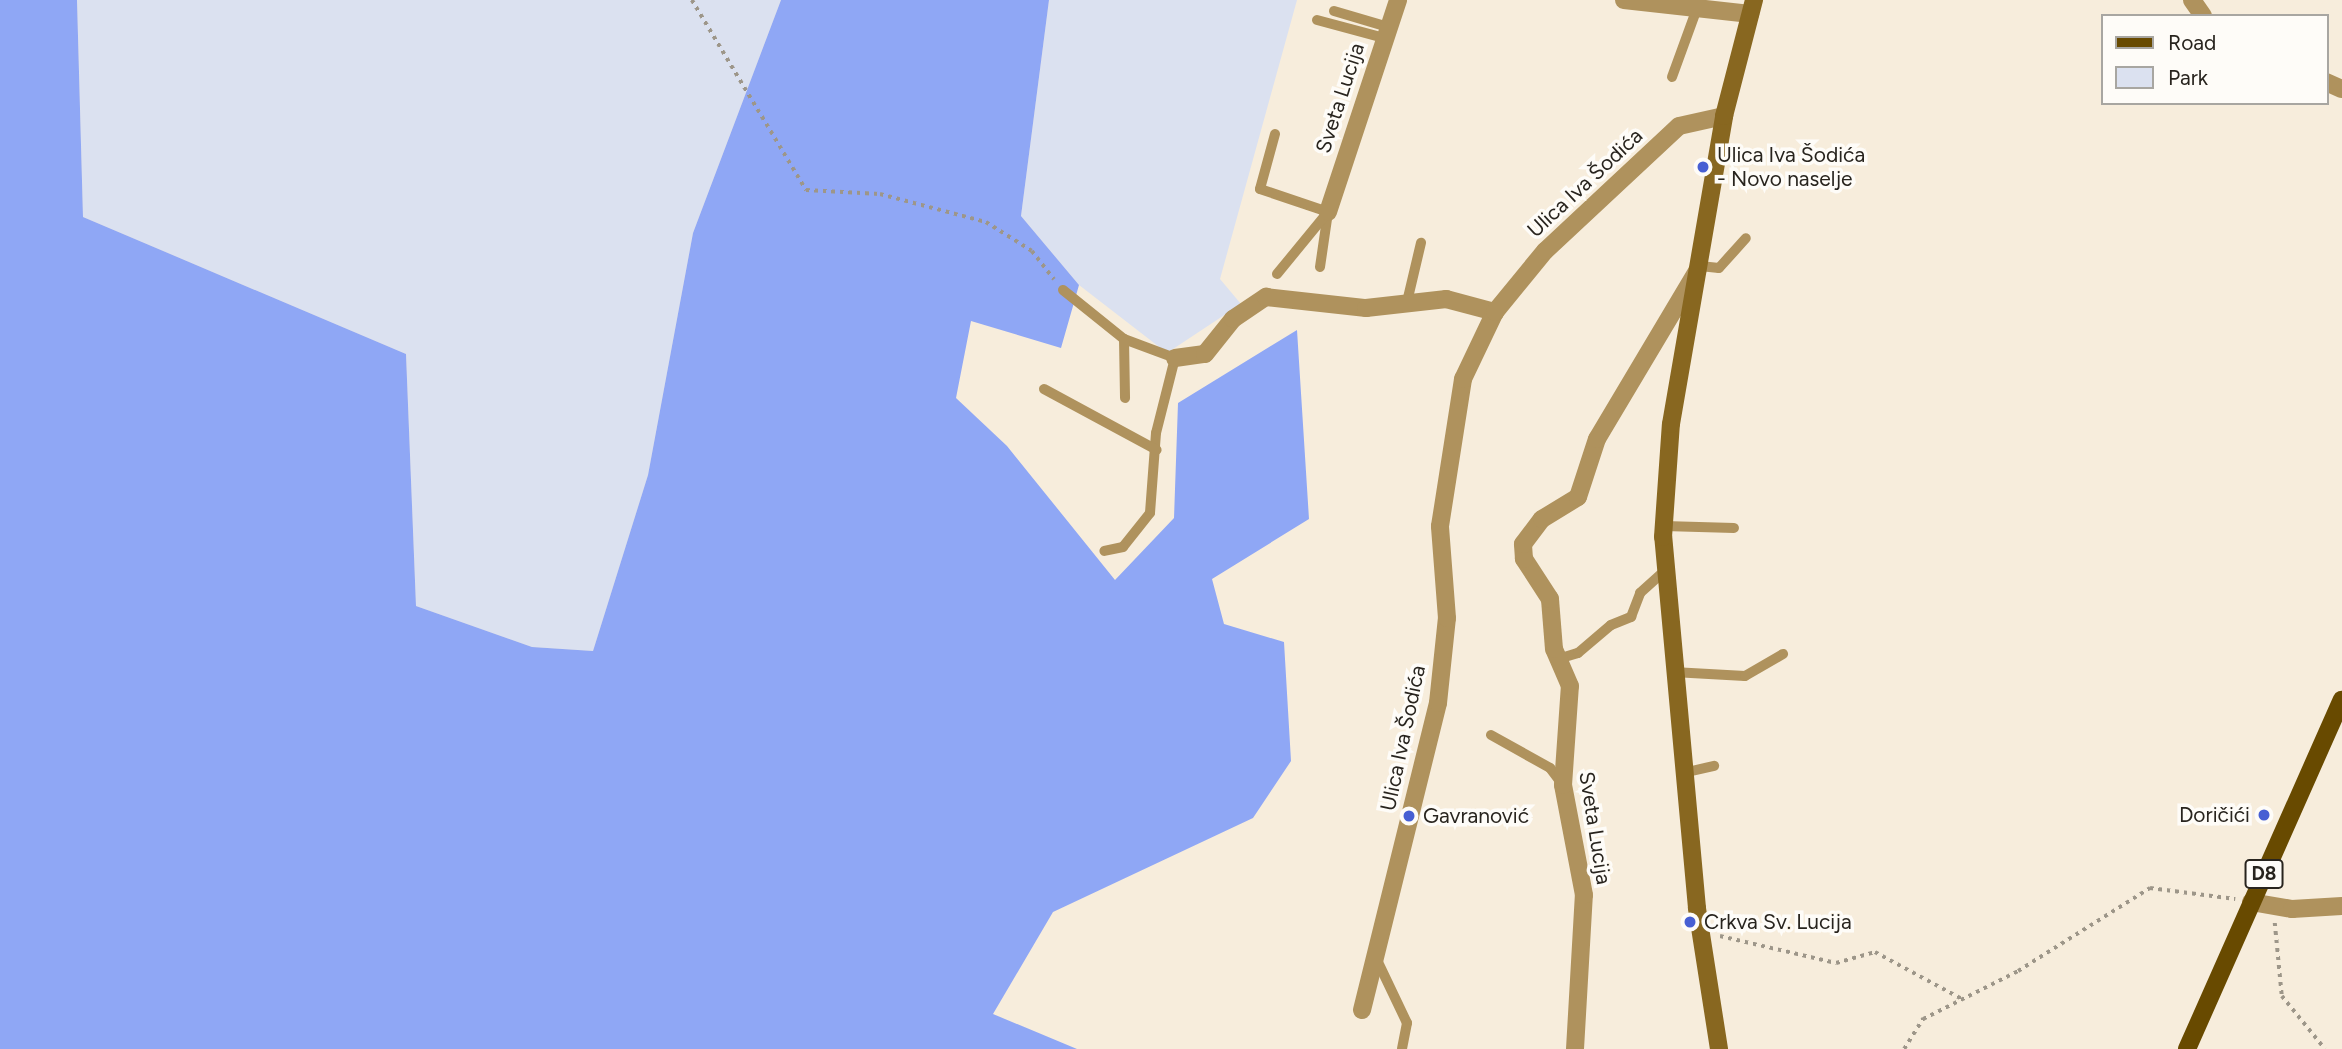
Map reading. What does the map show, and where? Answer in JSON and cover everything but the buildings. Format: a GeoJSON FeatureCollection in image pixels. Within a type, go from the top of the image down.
{"type":"FeatureCollection","features":[{"type":"Feature","properties":{"kind":"main road","name":"D8"},"geometry":{"type":"LineString","coordinates":[[2187,1049],[2342,701]]}},
{"type":"Feature","properties":{"kind":"street","name":"Sveta Lucija"},"geometry":{"type":"LineString","coordinates":[[1328,212],[1398,0]]}},
{"type":"Feature","properties":{"kind":"street","name":"Sveta Lucija"},"geometry":{"type":"LineString","coordinates":[[1624,0],[1696,10],[1752,7],[1724,116],[1671,424],[1664,526],[1663,572],[1672,672],[1718,1049]]}},
{"type":"Feature","properties":{"kind":"street","name":"Ulica Iva Šodića"},"geometry":{"type":"LineString","coordinates":[[1362,1010],[1438,703],[1447,618],[1440,526],[1455,407],[1495,312],[1545,251],[1679,126],[1724,116]]}},
{"type":"Feature","properties":{"kind":"street","name":"Sveta Lucija"},"geometry":{"type":"LineString","coordinates":[[1575,1049],[1584,895],[1563,785],[1570,686],[1558,659],[1552,607],[1524,559],[1523,544],[1542,519],[1578,497],[1597,439],[1700,266]]}},
{"type":"Feature","properties":{"kind":"street"},"geometry":{"type":"LineString","coordinates":[[1175,358],[1205,354],[1233,319],[1266,297],[1366,309],[1446,299],[1495,312]]}},
{"type":"Feature","properties":{"kind":"street"},"geometry":{"type":"LineString","coordinates":[[2251,902],[2273,903],[2292,909],[2342,906]]}},
{"type":"Feature","properties":{"kind":"lane"},"geometry":{"type":"LineString","coordinates":[[1672,77],[1696,10]]}},
{"type":"Feature","properties":{"kind":"lane"},"geometry":{"type":"LineString","coordinates":[[1334,11],[1386,33]]}},
{"type":"Feature","properties":{"kind":"lane"},"geometry":{"type":"LineString","coordinates":[[1317,20],[1386,33]]}},
{"type":"Feature","properties":{"kind":"lane"},"geometry":{"type":"LineString","coordinates":[[1275,134],[1260,189],[1328,212]]}},
{"type":"Feature","properties":{"kind":"lane"},"geometry":{"type":"LineString","coordinates":[[1320,267],[1328,212]]}},
{"type":"Feature","properties":{"kind":"lane"},"geometry":{"type":"LineString","coordinates":[[1278,274],[1328,212]]}},
{"type":"Feature","properties":{"kind":"lane"},"geometry":{"type":"LineString","coordinates":[[1700,266],[1719,268],[1746,238]]}},
{"type":"Feature","properties":{"kind":"lane"},"geometry":{"type":"LineString","coordinates":[[1407,302],[1421,243]]}},
{"type":"Feature","properties":{"kind":"lane"},"geometry":{"type":"LineString","coordinates":[[1063,290],[1124,339],[1175,358],[1157,450],[1150,513],[1123,547],[1104,551]]}},
{"type":"Feature","properties":{"kind":"lane"},"geometry":{"type":"LineString","coordinates":[[1124,339],[1125,398]]}},
{"type":"Feature","properties":{"kind":"lane"},"geometry":{"type":"LineString","coordinates":[[1044,389],[1157,450]]}},
{"type":"Feature","properties":{"kind":"lane"},"geometry":{"type":"LineString","coordinates":[[1664,526],[1734,528]]}},
{"type":"Feature","properties":{"kind":"lane"},"geometry":{"type":"LineString","coordinates":[[1558,659],[1578,653],[1611,625],[1631,617],[1640,593],[1663,572]]}},
{"type":"Feature","properties":{"kind":"lane"},"geometry":{"type":"LineString","coordinates":[[1672,672],[1745,676],[1783,654]]}},
{"type":"Feature","properties":{"kind":"lane"},"geometry":{"type":"LineString","coordinates":[[1491,736],[1550,768],[1563,785]]}},
{"type":"Feature","properties":{"kind":"lane"},"geometry":{"type":"LineString","coordinates":[[1683,773],[1714,766]]}},
{"type":"Feature","properties":{"kind":"lane"},"geometry":{"type":"LineString","coordinates":[[1376,958],[1407,1023],[1402,1049]]}},
{"type":"Feature","properties":{"kind":"path"},"geometry":{"type":"LineString","coordinates":[[692,0],[806,190],[880,194],[986,222],[1032,251],[1063,290]]}},
{"type":"Feature","properties":{"kind":"path"},"geometry":{"type":"LineString","coordinates":[[1904,1049],[1923,1019],[1962,999],[2150,888],[2225,898]]}},
{"type":"Feature","properties":{"kind":"path"},"geometry":{"type":"LineString","coordinates":[[2273,903],[2282,996],[2325,1049]]}},
{"type":"Feature","properties":{"kind":"path"},"geometry":{"type":"LineString","coordinates":[[1736,939],[1836,963],[1875,952],[1962,999]]}},
{"type":"Feature","properties":{"kind":"green space"},"geometry":{"type":"Polygon","coordinates":[[[77,0],[781,0],[693,233],[648,475],[593,651],[532,647],[416,606],[406,354],[83,217],[77,0]]]}},
{"type":"Feature","properties":{"kind":"green space"},"geometry":{"type":"Polygon","coordinates":[[[1049,0],[1297,0],[1220,279],[1241,304],[1167,353],[1079,285],[1021,216],[1049,0]]]}},
{"type":"Feature","properties":{"kind":"shaded area"},"geometry":{"type":"Polygon","coordinates":[[[0,0],[77,0],[83,217],[406,354],[416,606],[532,647],[593,651],[648,475],[693,233],[781,0],[1049,0],[1021,216],[1079,285],[1061,348],[971,321],[956,398],[1007,446],[1115,580],[1174,518],[1178,403],[1297,330],[1309,519],[1212,579],[1224,624],[1284,642],[1291,761],[1253,818],[1053,912],[993,1014],[1077,1049],[0,1049],[0,0]]]}},
{"type":"Feature","properties":{"kind":"place","name":"Ulica Iva Šodića - Novo naselje"},"geometry":{"type":"Point","coordinates":[1703,167]}},
{"type":"Feature","properties":{"kind":"place","name":"Doričići"},"geometry":{"type":"Point","coordinates":[2264,815]}},
{"type":"Feature","properties":{"kind":"place","name":"Gavranović"},"geometry":{"type":"Point","coordinates":[1409,816]}},
{"type":"Feature","properties":{"kind":"place","name":"Crkva Sv. Lucija"},"geometry":{"type":"Point","coordinates":[1690,922]}}]}
